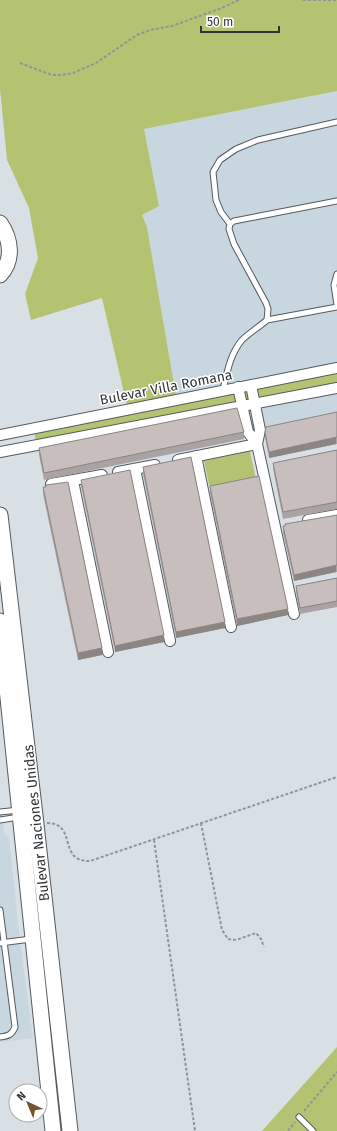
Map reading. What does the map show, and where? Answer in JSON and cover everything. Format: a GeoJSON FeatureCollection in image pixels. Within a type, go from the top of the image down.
{"type":"FeatureCollection","features":[{"type":"Feature","properties":{"kind":"main road"},"geometry":{"type":"LineString","coordinates":[[0,223],[5,230],[10,247],[7,264],[0,275]]}},
{"type":"Feature","properties":{"kind":"main road","name":"Bulevar Naciones Unidas"},"geometry":{"type":"LineString","coordinates":[[0,515],[70,1131]]}},
{"type":"Feature","properties":{"kind":"main road","name":"Bulevar Naciones Unidas"},"geometry":{"type":"LineString","coordinates":[[0,621],[50,1115],[53,1131]]}},
{"type":"Feature","properties":{"kind":"main road"},"geometry":{"type":"LineString","coordinates":[[50,1115],[54,1120],[58,1121],[62,1120],[68,1115]]}},
{"type":"Feature","properties":{"kind":"street","name":"Bulevar Villa Romana"},"geometry":{"type":"LineString","coordinates":[[0,434],[337,368]]}},
{"type":"Feature","properties":{"kind":"street"},"geometry":{"type":"LineString","coordinates":[[251,385],[260,430],[257,444],[294,614]]}},
{"type":"Feature","properties":{"kind":"street"},"geometry":{"type":"LineString","coordinates":[[238,387],[248,432],[257,444]]}},
{"type":"Feature","properties":{"kind":"street"},"geometry":{"type":"LineString","coordinates":[[0,452],[337,388]]}},
{"type":"Feature","properties":{"kind":"street"},"geometry":{"type":"LineString","coordinates":[[47,485],[257,444]]}},
{"type":"Feature","properties":{"kind":"street"},"geometry":{"type":"LineString","coordinates":[[196,456],[231,627]]}},
{"type":"Feature","properties":{"kind":"street"},"geometry":{"type":"LineString","coordinates":[[135,469],[170,641]]}},
{"type":"Feature","properties":{"kind":"street"},"geometry":{"type":"LineString","coordinates":[[73,481],[108,652]]}},
{"type":"Feature","properties":{"kind":"street"},"geometry":{"type":"LineString","coordinates":[[300,522],[337,515]]}},
{"type":"Feature","properties":{"kind":"lane"},"geometry":{"type":"LineString","coordinates":[[267,320],[268,309],[266,303],[234,244],[229,229],[230,224],[221,212],[215,192],[213,172],[220,160],[236,149],[258,140],[337,122]]}},
{"type":"Feature","properties":{"kind":"lane"},"geometry":{"type":"LineString","coordinates":[[230,224],[234,221],[337,201]]}},
{"type":"Feature","properties":{"kind":"lane"},"geometry":{"type":"LineString","coordinates":[[223,390],[227,370],[238,346],[267,320],[337,306],[334,285],[337,274]]}},
{"type":"Feature","properties":{"kind":"lane"},"geometry":{"type":"LineString","coordinates":[[0,812],[20,813]]}},
{"type":"Feature","properties":{"kind":"lane"},"geometry":{"type":"LineString","coordinates":[[0,820],[20,813]]}},
{"type":"Feature","properties":{"kind":"lane"},"geometry":{"type":"LineString","coordinates":[[0,910],[2,943],[15,1027],[13,1033],[0,1037]]}},
{"type":"Feature","properties":{"kind":"lane"},"geometry":{"type":"LineString","coordinates":[[2,943],[33,939]]}},
{"type":"Feature","properties":{"kind":"lane"},"geometry":{"type":"LineString","coordinates":[[299,1117],[313,1131]]}},
{"type":"Feature","properties":{"kind":"path"},"geometry":{"type":"LineString","coordinates":[[20,63],[52,75],[74,73],[96,63],[137,35],[150,30],[172,26],[219,10],[239,0]]}},
{"type":"Feature","properties":{"kind":"path"},"geometry":{"type":"LineString","coordinates":[[303,0],[337,0]]}},
{"type":"Feature","properties":{"kind":"path"},"geometry":{"type":"LineString","coordinates":[[36,824],[49,823],[57,824],[62,827],[70,851],[78,859],[84,861],[154,840],[337,777]]}},
{"type":"Feature","properties":{"kind":"path"},"geometry":{"type":"LineString","coordinates":[[201,823],[222,930],[228,939],[233,940],[256,933],[261,939],[264,947]]}},
{"type":"Feature","properties":{"kind":"path"},"geometry":{"type":"LineString","coordinates":[[154,840],[195,1131]]}},
{"type":"Feature","properties":{"kind":"path"},"geometry":{"type":"LineString","coordinates":[[288,1131],[337,1072]]}},
{"type":"Feature","properties":{"kind":"shaded area"},"geometry":{"type":"Polygon","coordinates":[[[337,91],[337,363],[176,396],[147,227],[142,215],[159,205],[144,129],[337,91]]]}},
{"type":"Feature","properties":{"kind":"shaded area"},"geometry":{"type":"Polygon","coordinates":[[[337,388],[337,418],[263,432],[257,404],[337,388]]]}},
{"type":"Feature","properties":{"kind":"shaded area"},"geometry":{"type":"Polygon","coordinates":[[[0,804],[4,833],[9,838],[20,941],[33,1038],[0,1042],[0,804]]]}},
{"type":"Feature","properties":{"kind":"green space"},"geometry":{"type":"Polygon","coordinates":[[[0,0],[337,0],[337,91],[144,129],[159,206],[142,215],[147,227],[176,396],[127,406],[102,298],[31,320],[25,294],[38,258],[29,208],[7,160],[0,89],[0,0]]]}},
{"type":"Feature","properties":{"kind":"green space"},"geometry":{"type":"Polygon","coordinates":[[[337,368],[337,388],[36,445],[34,428],[337,368]]]}},
{"type":"Feature","properties":{"kind":"green space"},"geometry":{"type":"Polygon","coordinates":[[[250,451],[256,479],[210,489],[204,461],[250,451]]]}},
{"type":"Feature","properties":{"kind":"green space"},"geometry":{"type":"Polygon","coordinates":[[[337,1047],[337,1131],[262,1131],[337,1047]]]}},
{"type":"Feature","properties":{"kind":"building"},"geometry":{"type":"Polygon","coordinates":[[[237,408],[244,432],[44,473],[39,448],[237,408]]]}},
{"type":"Feature","properties":{"kind":"building"},"geometry":{"type":"Polygon","coordinates":[[[337,412],[337,437],[269,452],[265,432],[266,427],[337,412]]]}},
{"type":"Feature","properties":{"kind":"building"},"geometry":{"type":"Polygon","coordinates":[[[337,450],[337,502],[283,512],[273,463],[337,450]]]}},
{"type":"Feature","properties":{"kind":"building"},"geometry":{"type":"Polygon","coordinates":[[[191,457],[225,622],[176,632],[143,467],[191,457]]]}},
{"type":"Feature","properties":{"kind":"building"},"geometry":{"type":"Polygon","coordinates":[[[130,470],[164,635],[115,646],[81,480],[130,470]]]}},
{"type":"Feature","properties":{"kind":"building"},"geometry":{"type":"Polygon","coordinates":[[[259,476],[288,609],[237,619],[210,486],[259,476]]]}},
{"type":"Feature","properties":{"kind":"building"},"geometry":{"type":"Polygon","coordinates":[[[68,482],[102,648],[78,653],[43,487],[46,487],[46,485],[68,482]]]}},
{"type":"Feature","properties":{"kind":"building"},"geometry":{"type":"Polygon","coordinates":[[[337,515],[337,565],[294,575],[283,526],[285,526],[285,524],[337,515]]]}},
{"type":"Feature","properties":{"kind":"building"},"geometry":{"type":"Polygon","coordinates":[[[337,578],[337,601],[300,608],[296,586],[337,578]]]}}]}
